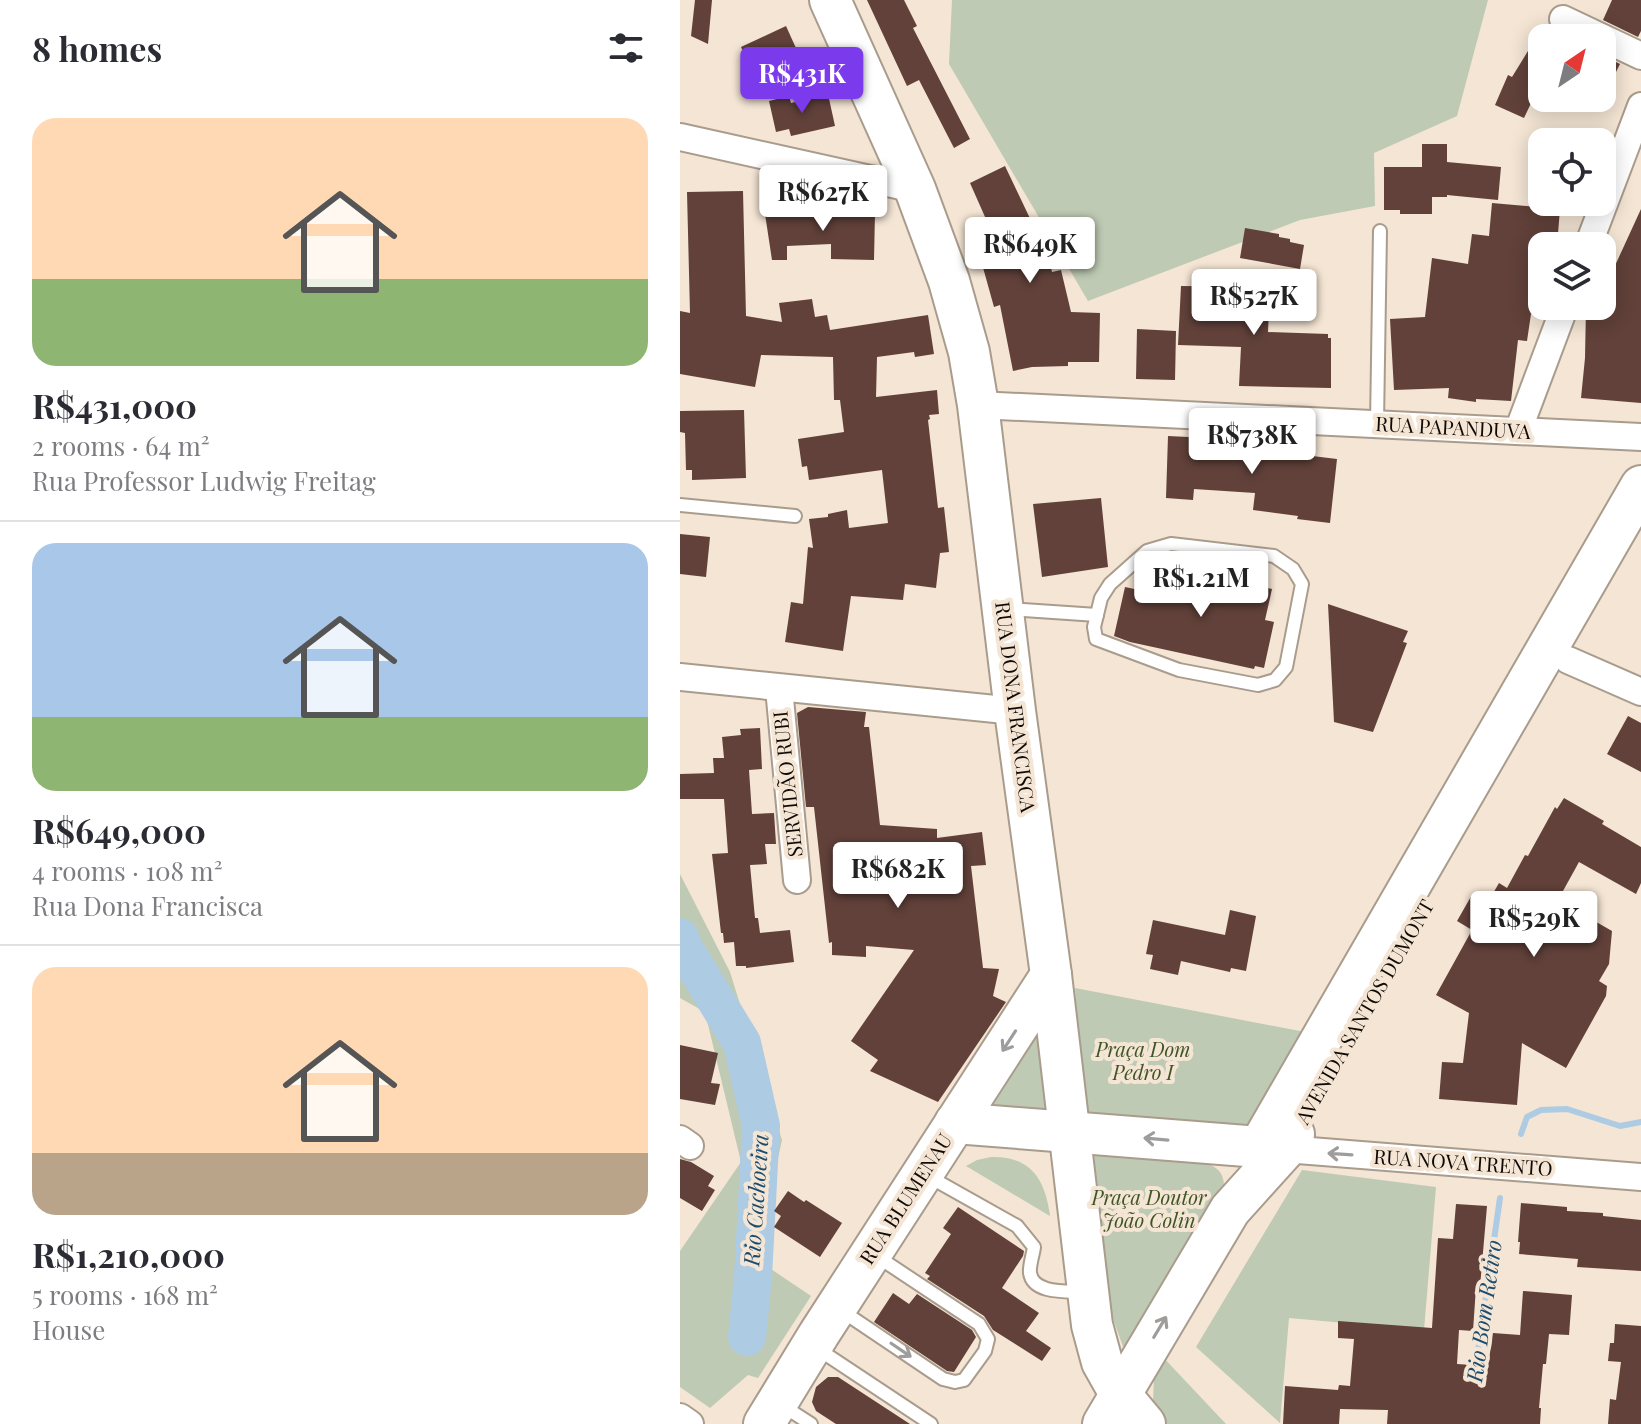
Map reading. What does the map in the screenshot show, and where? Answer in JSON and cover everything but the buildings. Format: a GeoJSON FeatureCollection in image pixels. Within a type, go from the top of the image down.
{"type":"FeatureCollection","features":[{"type":"Feature","properties":{"kind":"main road","name":"RUA DONA FRANCISCA"},"geometry":{"type":"LineString","coordinates":[[830,0],[915,189],[937,245],[969,352],[1051,975],[1092,1325],[1102,1362],[1123,1414]]}},
{"type":"Feature","properties":{"kind":"main road","name":"AVENIDA SANTOS DUMONT"},"geometry":{"type":"LineString","coordinates":[[1259,1147],[1641,486]]}},
{"type":"Feature","properties":{"kind":"main road","name":"AVENIDA SANTOS DUMONT"},"geometry":{"type":"LineString","coordinates":[[1259,1147],[1568,660],[1641,535]]}},
{"type":"Feature","properties":{"kind":"main road","name":"RUA BLUMENAU"},"geometry":{"type":"LineString","coordinates":[[771,1413],[1051,975]]}},
{"type":"Feature","properties":{"kind":"main road","name":"RUA NOVA TRENTO"},"geometry":{"type":"LineString","coordinates":[[955,1123],[1259,1147]]}},
{"type":"Feature","properties":{"kind":"main road"},"geometry":{"type":"LineString","coordinates":[[1123,1414],[1230,1210],[1240,1175],[1259,1147]]}},
{"type":"Feature","properties":{"kind":"street"},"geometry":{"type":"LineString","coordinates":[[1563,19],[1641,56]]}},
{"type":"Feature","properties":{"kind":"street"},"geometry":{"type":"LineString","coordinates":[[1593,232],[1641,106]]}},
{"type":"Feature","properties":{"kind":"street"},"geometry":{"type":"LineString","coordinates":[[680,137],[915,189]]}},
{"type":"Feature","properties":{"kind":"street"},"geometry":{"type":"LineString","coordinates":[[1518,431],[1560,320]]}},
{"type":"Feature","properties":{"kind":"street","name":"RUA PAPANDUVA"},"geometry":{"type":"LineString","coordinates":[[978,405],[1641,437]]}},
{"type":"Feature","properties":{"kind":"street"},"geometry":{"type":"LineString","coordinates":[[1568,660],[1641,692]]}},
{"type":"Feature","properties":{"kind":"street"},"geometry":{"type":"LineString","coordinates":[[680,677],[1015,711]]}},
{"type":"Feature","properties":{"kind":"street","name":"SERVIDÃO RUBI"},"geometry":{"type":"LineString","coordinates":[[779,688],[797,880]]}},
{"type":"Feature","properties":{"kind":"street","name":"RUA NOVA TRENTO"},"geometry":{"type":"LineString","coordinates":[[1259,1147],[1641,1177]]}},
{"type":"Feature","properties":{"kind":"street"},"geometry":{"type":"LineString","coordinates":[[680,1417],[690,1424]]}},
{"type":"Feature","properties":{"kind":"lane"},"geometry":{"type":"LineString","coordinates":[[1377,424],[1380,231]]}},
{"type":"Feature","properties":{"kind":"lane"},"geometry":{"type":"LineString","coordinates":[[680,505],[795,516]]}},
{"type":"Feature","properties":{"kind":"lane"},"geometry":{"type":"LineString","coordinates":[[1171,544],[1274,556],[1293,569],[1302,584],[1286,667],[1275,680],[1258,685],[1179,670],[1096,639],[1094,627],[1097,615],[1101,598],[1110,584],[1147,551],[1171,544]]}},
{"type":"Feature","properties":{"kind":"lane"},"geometry":{"type":"LineString","coordinates":[[1002,609],[1097,615]]}},
{"type":"Feature","properties":{"kind":"lane"},"geometry":{"type":"LineString","coordinates":[[923,1174],[1017,1226],[1034,1247],[1030,1272],[1033,1281],[1043,1288],[1088,1293]]}},
{"type":"Feature","properties":{"kind":"lane"},"geometry":{"type":"LineString","coordinates":[[836,1307],[943,1379],[955,1382],[964,1380],[985,1351],[988,1339],[979,1324],[871,1253]]}},
{"type":"Feature","properties":{"kind":"lane"},"geometry":{"type":"LineString","coordinates":[[812,1345],[931,1424]]}},
{"type":"Feature","properties":{"kind":"lane"},"geometry":{"type":"LineString","coordinates":[[771,1413],[811,1424]]}},
{"type":"Feature","properties":{"kind":"green space"},"geometry":{"type":"Polygon","coordinates":[[[952,0],[1488,0],[1457,116],[1374,153],[1375,206],[1300,220],[1088,301],[949,64],[952,0]]]}},
{"type":"Feature","properties":{"kind":"green space"},"geometry":{"type":"Polygon","coordinates":[[[680,874],[730,972],[782,1140],[764,1221],[762,1263],[811,1296],[758,1378],[748,1375],[710,1408],[680,1387],[680,1251],[741,1162],[705,1012],[680,998],[680,874]]]}},
{"type":"Feature","properties":{"kind":"green space","name":"Praça Dom Pedro I"},"geometry":{"type":"Polygon","coordinates":[[[1075,988],[1305,1032],[1248,1128],[1084,1116],[1075,988]]]}},
{"type":"Feature","properties":{"kind":"green space"},"geometry":{"type":"Polygon","coordinates":[[[1039,1025],[1047,1112],[984,1107],[1039,1025]]]}},
{"type":"Feature","properties":{"kind":"green space","name":"Praça Doutor João Colin"},"geometry":{"type":"Polygon","coordinates":[[[1090,1148],[1206,1163],[1219,1171],[1224,1185],[1126,1355],[1112,1316],[1104,1272],[1090,1148]]]}},
{"type":"Feature","properties":{"kind":"green space"},"geometry":{"type":"Polygon","coordinates":[[[991,1157],[1016,1161],[1034,1172],[1044,1191],[1050,1216],[966,1166],[991,1157]]]}},
{"type":"Feature","properties":{"kind":"green space"},"geometry":{"type":"Polygon","coordinates":[[[1302,1170],[1436,1187],[1424,1330],[1289,1318],[1280,1423],[1196,1347],[1302,1170]]]}},
{"type":"Feature","properties":{"kind":"green space"},"geometry":{"type":"Polygon","coordinates":[[[1160,1354],[1226,1424],[1165,1424],[1153,1401],[1154,1377],[1160,1354]]]}},
{"type":"Feature","properties":{"kind":"waterway","name":"Rio Cachoeira"},"geometry":{"type":"LineString","coordinates":[[680,937],[742,1043],[761,1126],[747,1337]]}},
{"type":"Feature","properties":{"kind":"waterway","name":"Rio Bom Retiro"},"geometry":{"type":"LineString","coordinates":[[1521,1134],[1527,1117],[1541,1110],[1567,1109],[1620,1126],[1641,1122]]}},
{"type":"Feature","properties":{"kind":"waterway","name":"Rio Bom Retiro"},"geometry":{"type":"LineString","coordinates":[[1475,1372],[1500,1198]]}}]}
